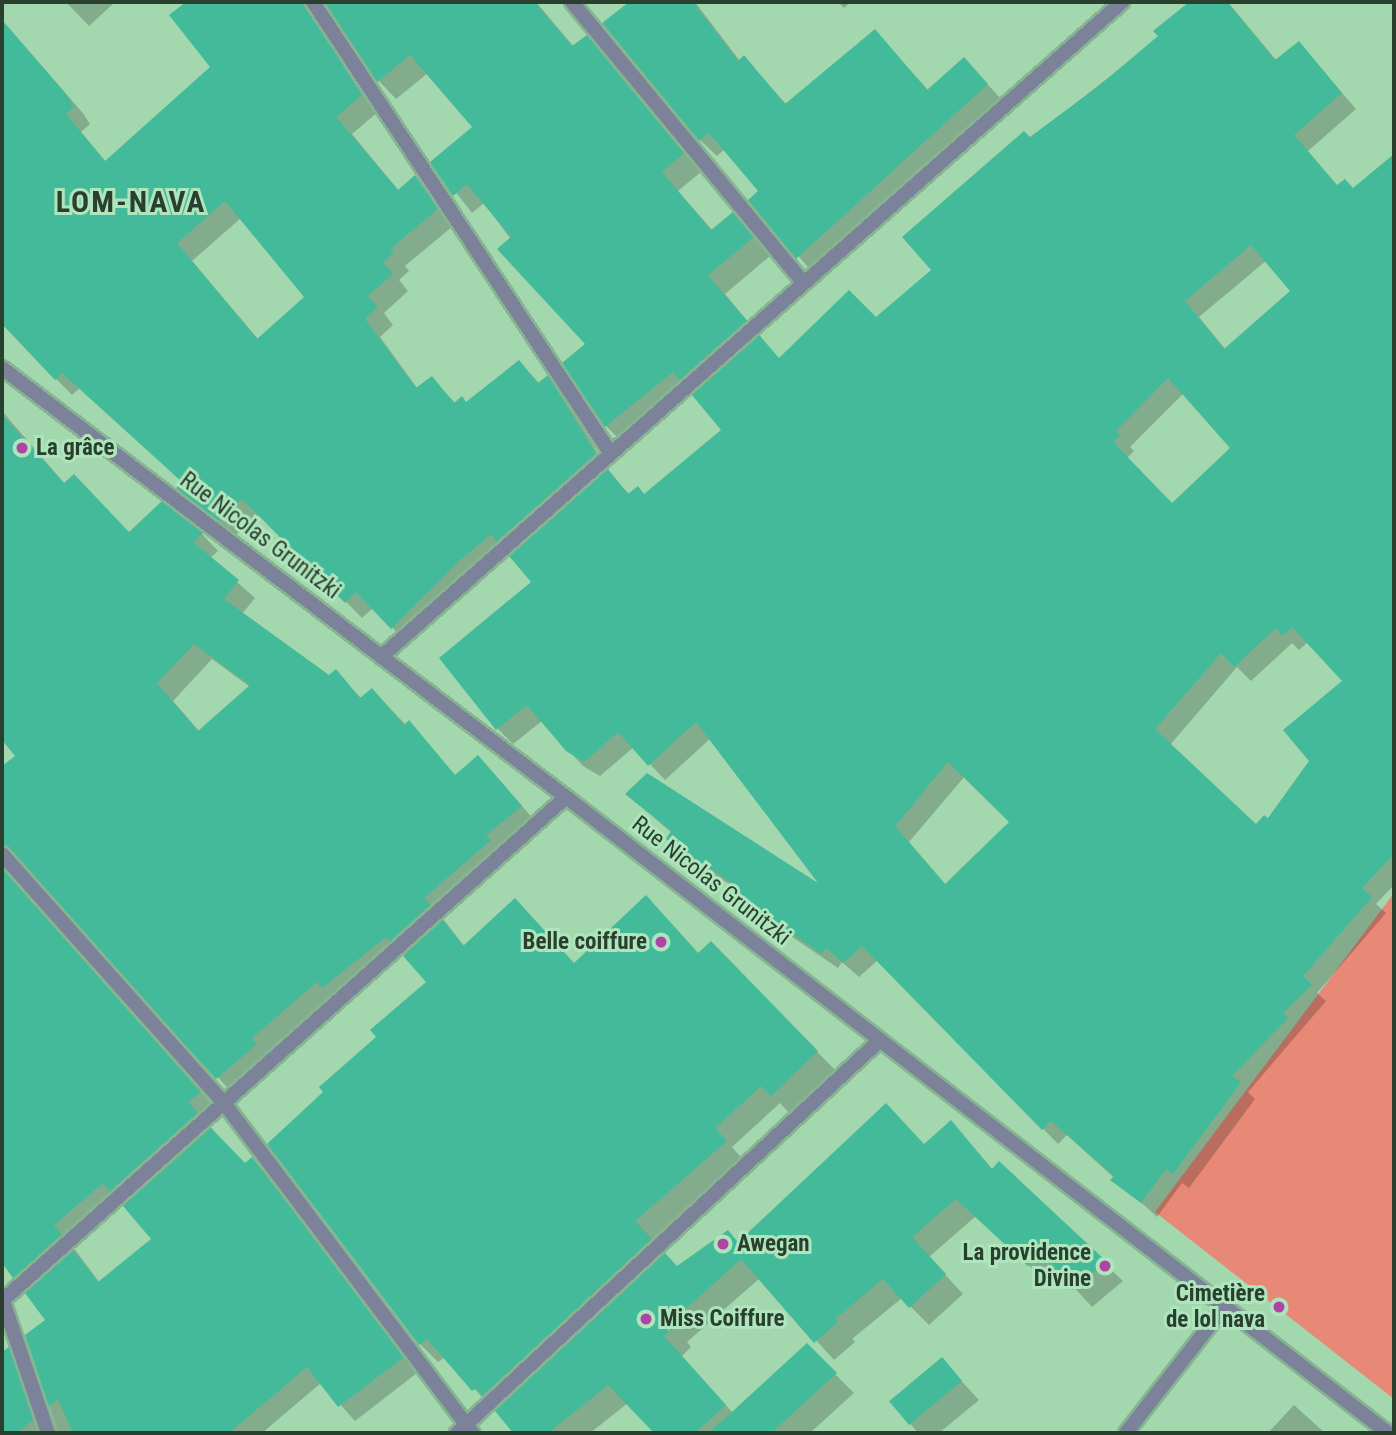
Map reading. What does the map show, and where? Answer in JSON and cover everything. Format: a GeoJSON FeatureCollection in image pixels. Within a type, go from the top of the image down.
{"type":"FeatureCollection","features":[{"type":"Feature","properties":{"kind":"street"},"geometry":{"type":"LineString","coordinates":[[313,2],[611,454]]}},
{"type":"Feature","properties":{"kind":"street"},"geometry":{"type":"LineString","coordinates":[[572,2],[804,283]]}},
{"type":"Feature","properties":{"kind":"street"},"geometry":{"type":"LineString","coordinates":[[381,657],[1122,2]]}},
{"type":"Feature","properties":{"kind":"street","name":"Rue Nicolas Grunitzki"},"geometry":{"type":"LineString","coordinates":[[2,368],[566,797],[1388,1433]]}},
{"type":"Feature","properties":{"kind":"street"},"geometry":{"type":"LineString","coordinates":[[48,1433],[2,1300],[566,797]]}},
{"type":"Feature","properties":{"kind":"street"},"geometry":{"type":"LineString","coordinates":[[2,854],[224,1103],[466,1430],[880,1040]]}},
{"type":"Feature","properties":{"kind":"street"},"geometry":{"type":"LineString","coordinates":[[1126,1433],[1226,1306]]}},
{"type":"Feature","properties":{"kind":"shaded area"},"geometry":{"type":"Polygon","coordinates":[[[1394,893],[1394,1399],[1155,1212],[1394,893]]]}},
{"type":"Feature","properties":{"kind":"building"},"geometry":{"type":"Polygon","coordinates":[[[186,2],[303,2],[362,95],[336,117],[398,190],[415,175],[438,209],[390,249],[394,253],[383,262],[393,274],[368,296],[378,307],[365,319],[416,388],[432,376],[454,403],[462,396],[466,402],[519,360],[538,383],[548,375],[596,454],[497,542],[491,534],[460,560],[391,629],[356,592],[345,603],[242,499],[218,520],[176,488],[182,482],[62,373],[55,380],[2,324],[2,20],[65,93],[74,107],[66,114],[105,161],[210,67],[169,15],[186,2]],[[225,201],[177,243],[257,339],[304,297],[225,201]]]}},
{"type":"Feature","properties":{"kind":"building"},"geometry":{"type":"Polygon","coordinates":[[[324,2],[535,2],[572,46],[587,35],[684,153],[662,172],[711,230],[733,212],[754,237],[708,275],[747,321],[680,380],[673,372],[605,427],[562,363],[585,344],[497,249],[511,237],[467,184],[453,196],[430,162],[472,127],[410,55],[377,82],[324,2]]]}},
{"type":"Feature","properties":{"kind":"building"},"geometry":{"type":"Polygon","coordinates":[[[629,2],[693,2],[738,61],[744,55],[785,104],[875,29],[927,90],[964,57],[988,84],[796,259],[748,200],[758,191],[709,133],[699,141],[602,23],[629,2]]]}},
{"type":"Feature","properties":{"kind":"building"},"geometry":{"type":"Polygon","coordinates":[[[1189,2],[1227,2],[1275,60],[1299,41],[1342,93],[1294,135],[1337,185],[1345,179],[1353,188],[1394,154],[1394,854],[1362,888],[1372,897],[1303,976],[1312,985],[1283,1013],[1288,1018],[1232,1076],[1241,1082],[1173,1174],[1166,1169],[1141,1203],[1110,1180],[1114,1176],[1051,1121],[1042,1130],[862,946],[843,963],[826,948],[822,954],[727,890],[732,883],[666,839],[671,831],[625,794],[647,773],[818,883],[696,722],[648,766],[618,732],[584,762],[566,751],[527,705],[496,730],[439,658],[531,582],[509,556],[608,469],[628,494],[638,486],[644,494],[721,430],[692,395],[759,335],[779,358],[849,290],[876,317],[931,270],[902,237],[1024,131],[1030,137],[1100,85],[1158,36],[1153,31],[1189,2]],[[1251,245],[1185,301],[1224,349],[1290,291],[1251,245]],[[1168,378],[1116,431],[1120,435],[1113,442],[1172,503],[1230,448],[1168,378]],[[1292,627],[1282,636],[1276,628],[1234,667],[1221,653],[1155,729],[1256,824],[1264,815],[1268,818],[1309,761],[1283,730],[1342,681],[1292,627]],[[948,762],[895,826],[945,884],[1009,822],[948,762]]]}},
{"type":"Feature","properties":{"kind":"building"},"geometry":{"type":"Polygon","coordinates":[[[2,415],[64,483],[74,474],[129,532],[162,501],[203,533],[193,542],[239,580],[224,599],[329,675],[336,669],[360,698],[372,688],[404,725],[409,720],[455,775],[478,755],[522,806],[486,835],[491,840],[424,898],[431,905],[390,942],[386,937],[322,988],[317,982],[252,1038],[257,1044],[216,1079],[2,845],[2,766],[15,756],[2,740],[2,415]],[[194,644],[157,683],[198,731],[250,685],[194,644]]]}},
{"type":"Feature","properties":{"kind":"building"},"geometry":{"type":"Polygon","coordinates":[[[2,868],[201,1092],[188,1102],[198,1113],[110,1191],[103,1183],[54,1225],[62,1235],[13,1278],[2,1263],[2,868]]]}},
{"type":"Feature","properties":{"kind":"building"},"geometry":{"type":"Polygon","coordinates":[[[646,895],[698,953],[711,941],[818,1051],[771,1096],[761,1086],[715,1128],[727,1141],[635,1221],[652,1239],[483,1396],[476,1388],[472,1391],[427,1339],[419,1345],[267,1144],[323,1092],[319,1087],[376,1037],[370,1030],[426,982],[403,956],[443,920],[463,946],[515,898],[574,963],[646,895]]]}},
{"type":"Feature","properties":{"kind":"building"},"geometry":{"type":"Polygon","coordinates":[[[886,1103],[924,1144],[951,1120],[992,1169],[999,1161],[1106,1261],[1072,1290],[1041,1251],[1028,1266],[956,1199],[912,1237],[946,1274],[909,1308],[883,1279],[835,1319],[838,1322],[814,1343],[741,1259],[670,1323],[674,1328],[664,1336],[726,1405],[695,1433],[654,1433],[608,1385],[548,1433],[513,1433],[495,1411],[665,1253],[677,1266],[728,1230],[738,1242],[886,1103]]]}},
{"type":"Feature","properties":{"kind":"building"},"geometry":{"type":"Polygon","coordinates":[[[211,1128],[245,1163],[252,1157],[404,1357],[338,1407],[307,1367],[229,1433],[73,1433],[58,1399],[49,1407],[25,1335],[45,1320],[25,1293],[73,1250],[98,1282],[151,1239],[123,1206],[211,1128]]]}},
{"type":"Feature","properties":{"kind":"building"},"geometry":{"type":"Polygon","coordinates":[[[807,1343],[837,1373],[771,1433],[709,1433],[807,1343]]]}},
{"type":"Feature","properties":{"kind":"building"},"geometry":{"type":"Polygon","coordinates":[[[9,1347],[33,1420],[18,1433],[2,1433],[2,1352],[9,1347]]]}},
{"type":"Feature","properties":{"kind":"building"},"geometry":{"type":"Polygon","coordinates":[[[942,1357],[962,1381],[909,1425],[889,1401],[942,1357]]]}},
{"type":"Feature","properties":{"kind":"place","name":"La grâce"},"geometry":{"type":"Point","coordinates":[22,448]}},
{"type":"Feature","properties":{"kind":"place","name":"Belle coiffure"},"geometry":{"type":"Point","coordinates":[661,942]}},
{"type":"Feature","properties":{"kind":"place","name":"Awegan"},"geometry":{"type":"Point","coordinates":[723,1244]}},
{"type":"Feature","properties":{"kind":"place","name":"La providence Divine"},"geometry":{"type":"Point","coordinates":[1105,1266]}},
{"type":"Feature","properties":{"kind":"place","name":"Cimetière de lol nava"},"geometry":{"type":"Point","coordinates":[1279,1307]}},
{"type":"Feature","properties":{"kind":"place","name":"Miss Coiffure"},"geometry":{"type":"Point","coordinates":[646,1319]}},
{"type":"Feature","properties":{"kind":"district","name":"LOM-NAVA"},"geometry":{"type":"Point","coordinates":[131,202]}}]}
